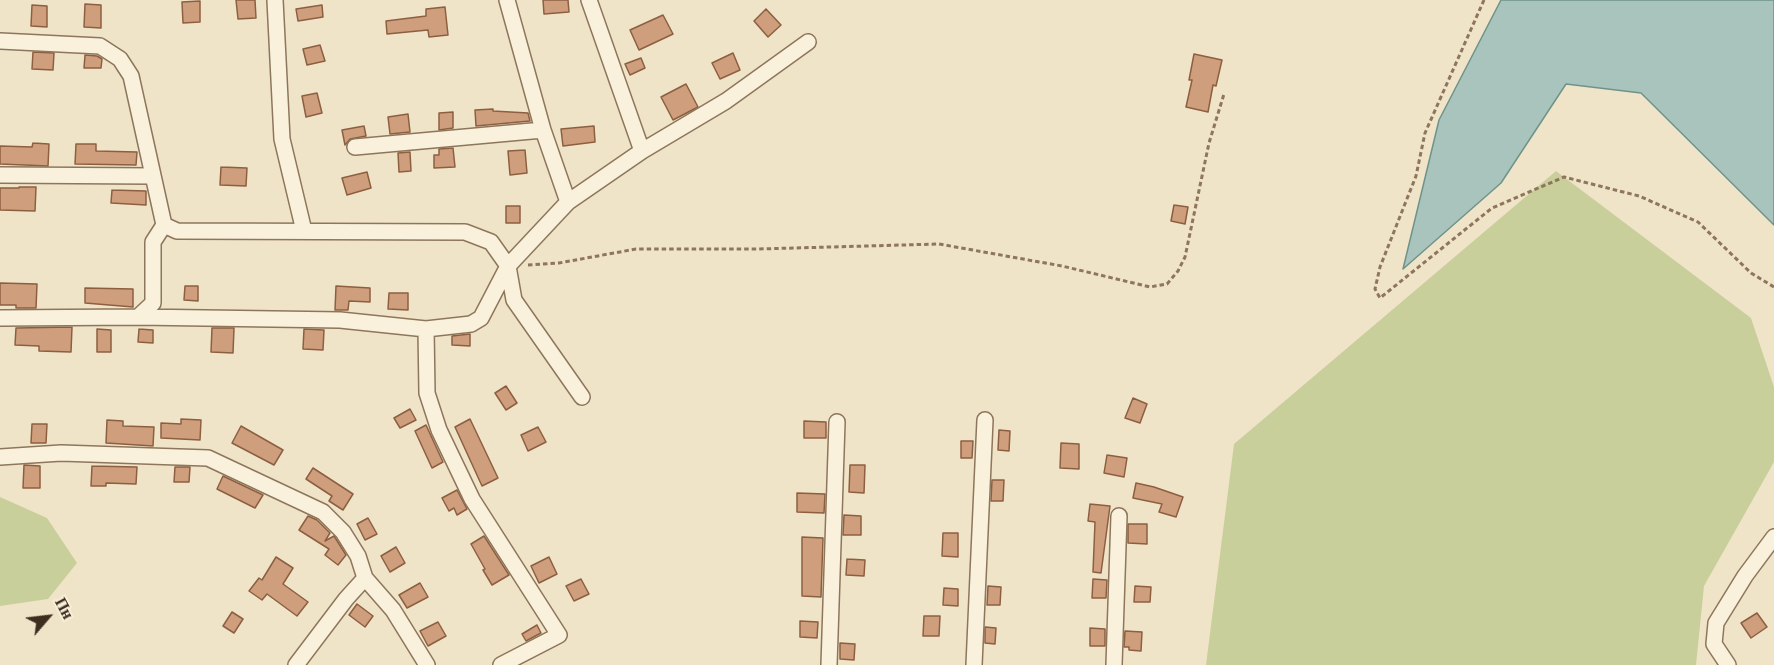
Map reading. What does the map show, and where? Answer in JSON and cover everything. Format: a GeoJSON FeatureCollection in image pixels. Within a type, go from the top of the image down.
{"type":"FeatureCollection","features":[{"type":"Feature","properties":{"kind":"street"},"geometry":{"type":"LineString","coordinates":[[275,0],[282,139],[304,231]]}},
{"type":"Feature","properties":{"kind":"street"},"geometry":{"type":"LineString","coordinates":[[507,0],[543,130],[568,202]]}},
{"type":"Feature","properties":{"kind":"street"},"geometry":{"type":"LineString","coordinates":[[589,0],[642,151]]}},
{"type":"Feature","properties":{"kind":"street"},"geometry":{"type":"LineString","coordinates":[[0,41],[100,46],[120,59],[130,76],[164,225],[153,242],[153,303],[138,317]]}},
{"type":"Feature","properties":{"kind":"street"},"geometry":{"type":"LineString","coordinates":[[0,318],[138,317],[340,320],[426,329],[471,324],[481,318],[508,266],[568,202],[642,151],[726,101],[808,42]]}},
{"type":"Feature","properties":{"kind":"street"},"geometry":{"type":"LineString","coordinates":[[355,147],[543,130]]}},
{"type":"Feature","properties":{"kind":"street"},"geometry":{"type":"LineString","coordinates":[[0,175],[152,176]]}},
{"type":"Feature","properties":{"kind":"street"},"geometry":{"type":"LineString","coordinates":[[164,225],[177,231],[465,232],[491,242],[508,266],[514,300],[582,397]]}},
{"type":"Feature","properties":{"kind":"street"},"geometry":{"type":"LineString","coordinates":[[426,329],[427,393],[439,430],[472,499],[559,635],[511,663]]}},
{"type":"Feature","properties":{"kind":"street"},"geometry":{"type":"LineString","coordinates":[[974,665],[985,420]]}},
{"type":"Feature","properties":{"kind":"street"},"geometry":{"type":"LineString","coordinates":[[829,665],[837,422]]}},
{"type":"Feature","properties":{"kind":"street"},"geometry":{"type":"LineString","coordinates":[[0,457],[61,453],[208,458],[323,512],[343,532],[358,556],[365,578],[393,610],[427,665]]}},
{"type":"Feature","properties":{"kind":"street"},"geometry":{"type":"LineString","coordinates":[[1114,665],[1119,516]]}},
{"type":"Feature","properties":{"kind":"street"},"geometry":{"type":"LineString","coordinates":[[1728,665],[1714,644],[1716,623],[1745,576],[1774,537]]}},
{"type":"Feature","properties":{"kind":"street"},"geometry":{"type":"LineString","coordinates":[[296,665],[346,599],[365,578]]}},
{"type":"Feature","properties":{"kind":"path"},"geometry":{"type":"LineString","coordinates":[[1484,0],[1425,133],[1416,177],[1380,267],[1375,290],[1380,298],[1492,208],[1564,177],[1639,196],[1698,222],[1751,273],[1774,287]]}},
{"type":"Feature","properties":{"kind":"path"},"geometry":{"type":"LineString","coordinates":[[508,266],[559,263],[636,249],[759,249],[939,244],[1062,266],[1150,287],[1167,284],[1178,271],[1185,257],[1209,143],[1224,94]]}},
{"type":"Feature","properties":{"kind":"green space"},"geometry":{"type":"Polygon","coordinates":[[[1556,171],[1751,318],[1774,387],[1774,462],[1704,586],[1696,665],[1206,665],[1234,444],[1556,171]]]}},
{"type":"Feature","properties":{"kind":"green space"},"geometry":{"type":"Polygon","coordinates":[[[0,497],[47,518],[77,563],[48,599],[0,606],[0,497]]]}},
{"type":"Feature","properties":{"kind":"water"},"geometry":{"type":"Polygon","coordinates":[[[1501,0],[1774,0],[1774,225],[1641,93],[1566,84],[1501,183],[1403,269],[1439,120],[1501,0]]]}},
{"type":"Feature","properties":{"kind":"building"},"geometry":{"type":"Polygon","coordinates":[[[236,0],[255,0],[256,18],[238,19],[236,0]]]}},
{"type":"Feature","properties":{"kind":"building"},"geometry":{"type":"Polygon","coordinates":[[[543,0],[568,0],[569,12],[544,14],[543,0]]]}},
{"type":"Feature","properties":{"kind":"building"},"geometry":{"type":"Polygon","coordinates":[[[200,1],[200,22],[183,23],[182,2],[200,1]]]}},
{"type":"Feature","properties":{"kind":"building"},"geometry":{"type":"Polygon","coordinates":[[[85,4],[101,5],[101,28],[84,27],[85,4]]]}},
{"type":"Feature","properties":{"kind":"building"},"geometry":{"type":"Polygon","coordinates":[[[32,5],[47,6],[47,27],[31,26],[32,5]]]}},
{"type":"Feature","properties":{"kind":"building"},"geometry":{"type":"Polygon","coordinates":[[[322,5],[323,17],[298,21],[296,9],[322,5]]]}},
{"type":"Feature","properties":{"kind":"building"},"geometry":{"type":"Polygon","coordinates":[[[445,7],[448,35],[429,37],[428,30],[387,34],[386,21],[426,16],[426,9],[445,7]]]}},
{"type":"Feature","properties":{"kind":"building"},"geometry":{"type":"Polygon","coordinates":[[[766,9],[781,25],[768,37],[754,21],[766,9]]]}},
{"type":"Feature","properties":{"kind":"building"},"geometry":{"type":"Polygon","coordinates":[[[663,15],[673,34],[639,50],[630,30],[663,15]]]}},
{"type":"Feature","properties":{"kind":"building"},"geometry":{"type":"Polygon","coordinates":[[[320,45],[325,61],[307,65],[303,49],[320,45]]]}},
{"type":"Feature","properties":{"kind":"building"},"geometry":{"type":"Polygon","coordinates":[[[33,52],[54,53],[53,70],[32,69],[33,52]]]}},
{"type":"Feature","properties":{"kind":"building"},"geometry":{"type":"Polygon","coordinates":[[[733,53],[740,70],[720,79],[712,63],[733,53]]]}},
{"type":"Feature","properties":{"kind":"building"},"geometry":{"type":"Polygon","coordinates":[[[1194,54],[1222,60],[1216,86],[1213,85],[1208,112],[1186,107],[1192,80],[1189,80],[1194,54]]]}},
{"type":"Feature","properties":{"kind":"building"},"geometry":{"type":"Polygon","coordinates":[[[85,55],[102,59],[101,68],[84,68],[85,55]]]}},
{"type":"Feature","properties":{"kind":"building"},"geometry":{"type":"Polygon","coordinates":[[[641,58],[645,68],[630,75],[625,64],[641,58]]]}},
{"type":"Feature","properties":{"kind":"building"},"geometry":{"type":"Polygon","coordinates":[[[686,84],[698,107],[673,120],[661,97],[686,84]]]}},
{"type":"Feature","properties":{"kind":"building"},"geometry":{"type":"Polygon","coordinates":[[[317,93],[322,113],[306,117],[302,96],[317,93]]]}},
{"type":"Feature","properties":{"kind":"building"},"geometry":{"type":"Polygon","coordinates":[[[493,109],[493,111],[528,113],[530,121],[476,126],[475,110],[493,109]]]}},
{"type":"Feature","properties":{"kind":"building"},"geometry":{"type":"Polygon","coordinates":[[[453,112],[453,128],[439,130],[439,113],[453,112]]]}},
{"type":"Feature","properties":{"kind":"building"},"geometry":{"type":"Polygon","coordinates":[[[408,114],[410,132],[390,134],[388,117],[408,114]]]}},
{"type":"Feature","properties":{"kind":"building"},"geometry":{"type":"Polygon","coordinates":[[[364,126],[366,136],[350,139],[345,145],[342,130],[364,126]]]}},
{"type":"Feature","properties":{"kind":"building"},"geometry":{"type":"Polygon","coordinates":[[[594,126],[595,142],[563,146],[561,129],[594,126]]]}},
{"type":"Feature","properties":{"kind":"building"},"geometry":{"type":"Polygon","coordinates":[[[33,143],[49,144],[48,166],[0,164],[0,146],[32,147],[33,143]]]}},
{"type":"Feature","properties":{"kind":"building"},"geometry":{"type":"Polygon","coordinates":[[[76,144],[96,144],[96,151],[137,152],[136,165],[75,164],[76,144]]]}},
{"type":"Feature","properties":{"kind":"building"},"geometry":{"type":"Polygon","coordinates":[[[453,148],[455,167],[434,168],[434,155],[439,155],[439,149],[453,148]]]}},
{"type":"Feature","properties":{"kind":"building"},"geometry":{"type":"Polygon","coordinates":[[[525,150],[527,173],[510,175],[508,151],[525,150]]]}},
{"type":"Feature","properties":{"kind":"building"},"geometry":{"type":"Polygon","coordinates":[[[410,152],[411,171],[399,172],[398,153],[410,152]]]}},
{"type":"Feature","properties":{"kind":"building"},"geometry":{"type":"Polygon","coordinates":[[[221,167],[247,168],[246,186],[220,185],[221,167]]]}},
{"type":"Feature","properties":{"kind":"building"},"geometry":{"type":"Polygon","coordinates":[[[367,172],[371,188],[347,195],[342,178],[367,172]]]}},
{"type":"Feature","properties":{"kind":"building"},"geometry":{"type":"Polygon","coordinates":[[[36,187],[35,211],[0,210],[0,188],[36,187]]]}},
{"type":"Feature","properties":{"kind":"building"},"geometry":{"type":"Polygon","coordinates":[[[112,190],[146,191],[146,205],[111,203],[112,190]]]}},
{"type":"Feature","properties":{"kind":"building"},"geometry":{"type":"Polygon","coordinates":[[[1174,205],[1188,207],[1185,224],[1171,221],[1174,205]]]}},
{"type":"Feature","properties":{"kind":"building"},"geometry":{"type":"Polygon","coordinates":[[[506,206],[520,206],[520,223],[506,223],[506,206]]]}},
{"type":"Feature","properties":{"kind":"building"},"geometry":{"type":"Polygon","coordinates":[[[0,283],[37,284],[36,308],[0,305],[0,283]]]}},
{"type":"Feature","properties":{"kind":"building"},"geometry":{"type":"Polygon","coordinates":[[[185,286],[198,286],[198,301],[184,300],[185,286]]]}},
{"type":"Feature","properties":{"kind":"building"},"geometry":{"type":"Polygon","coordinates":[[[336,286],[370,288],[370,302],[349,301],[348,310],[335,310],[336,286]]]}},
{"type":"Feature","properties":{"kind":"building"},"geometry":{"type":"Polygon","coordinates":[[[85,288],[133,289],[133,307],[85,303],[85,288]]]}},
{"type":"Feature","properties":{"kind":"building"},"geometry":{"type":"Polygon","coordinates":[[[389,293],[408,293],[408,310],[388,309],[389,293]]]}},
{"type":"Feature","properties":{"kind":"building"},"geometry":{"type":"Polygon","coordinates":[[[72,327],[71,352],[39,351],[39,346],[15,345],[16,328],[72,327]]]}},
{"type":"Feature","properties":{"kind":"building"},"geometry":{"type":"Polygon","coordinates":[[[212,328],[234,328],[233,353],[211,352],[212,328]]]}},
{"type":"Feature","properties":{"kind":"building"},"geometry":{"type":"Polygon","coordinates":[[[97,329],[111,330],[111,352],[97,352],[97,329]]]}},
{"type":"Feature","properties":{"kind":"building"},"geometry":{"type":"Polygon","coordinates":[[[139,329],[153,330],[153,343],[138,342],[139,329]]]}},
{"type":"Feature","properties":{"kind":"building"},"geometry":{"type":"Polygon","coordinates":[[[304,329],[324,330],[323,350],[303,349],[304,329]]]}},
{"type":"Feature","properties":{"kind":"building"},"geometry":{"type":"Polygon","coordinates":[[[470,334],[470,346],[452,345],[452,336],[470,334]]]}},
{"type":"Feature","properties":{"kind":"building"},"geometry":{"type":"Polygon","coordinates":[[[506,386],[517,403],[506,410],[495,393],[506,386]]]}},
{"type":"Feature","properties":{"kind":"building"},"geometry":{"type":"Polygon","coordinates":[[[1133,398],[1147,404],[1140,423],[1125,418],[1133,398]]]}},
{"type":"Feature","properties":{"kind":"building"},"geometry":{"type":"Polygon","coordinates":[[[410,409],[416,420],[400,428],[394,418],[410,409]]]}},
{"type":"Feature","properties":{"kind":"building"},"geometry":{"type":"Polygon","coordinates":[[[181,419],[201,420],[200,440],[161,438],[161,423],[181,424],[181,419]]]}},
{"type":"Feature","properties":{"kind":"building"},"geometry":{"type":"Polygon","coordinates":[[[470,419],[498,478],[482,486],[455,427],[470,419]]]}},
{"type":"Feature","properties":{"kind":"building"},"geometry":{"type":"Polygon","coordinates":[[[107,420],[123,421],[123,426],[154,427],[153,446],[106,443],[107,420]]]}},
{"type":"Feature","properties":{"kind":"building"},"geometry":{"type":"Polygon","coordinates":[[[804,421],[826,422],[826,438],[804,438],[804,421]]]}},
{"type":"Feature","properties":{"kind":"building"},"geometry":{"type":"Polygon","coordinates":[[[32,424],[47,424],[46,443],[31,443],[32,424]]]}},
{"type":"Feature","properties":{"kind":"building"},"geometry":{"type":"Polygon","coordinates":[[[426,425],[443,462],[432,468],[415,431],[426,425]]]}},
{"type":"Feature","properties":{"kind":"building"},"geometry":{"type":"Polygon","coordinates":[[[241,426],[283,450],[274,465],[232,443],[241,426]]]}},
{"type":"Feature","properties":{"kind":"building"},"geometry":{"type":"Polygon","coordinates":[[[538,427],[546,442],[528,451],[521,435],[538,427]]]}},
{"type":"Feature","properties":{"kind":"building"},"geometry":{"type":"Polygon","coordinates":[[[999,430],[1010,431],[1009,451],[998,450],[999,430]]]}},
{"type":"Feature","properties":{"kind":"building"},"geometry":{"type":"Polygon","coordinates":[[[961,441],[973,441],[972,458],[961,458],[961,441]]]}},
{"type":"Feature","properties":{"kind":"building"},"geometry":{"type":"Polygon","coordinates":[[[1061,443],[1079,444],[1079,469],[1060,468],[1061,443]]]}},
{"type":"Feature","properties":{"kind":"building"},"geometry":{"type":"Polygon","coordinates":[[[1107,455],[1127,458],[1124,477],[1104,473],[1107,455]]]}},
{"type":"Feature","properties":{"kind":"building"},"geometry":{"type":"Polygon","coordinates":[[[24,465],[40,466],[40,488],[23,488],[24,465]]]}},
{"type":"Feature","properties":{"kind":"building"},"geometry":{"type":"Polygon","coordinates":[[[850,465],[865,465],[864,493],[849,492],[850,465]]]}},
{"type":"Feature","properties":{"kind":"building"},"geometry":{"type":"Polygon","coordinates":[[[92,466],[137,467],[136,484],[106,483],[106,486],[91,486],[92,466]]]}},
{"type":"Feature","properties":{"kind":"building"},"geometry":{"type":"Polygon","coordinates":[[[175,467],[190,467],[189,482],[174,482],[175,467]]]}},
{"type":"Feature","properties":{"kind":"building"},"geometry":{"type":"Polygon","coordinates":[[[313,468],[353,494],[343,510],[329,501],[332,496],[306,479],[313,468]]]}},
{"type":"Feature","properties":{"kind":"building"},"geometry":{"type":"Polygon","coordinates":[[[223,476],[263,495],[255,508],[217,489],[223,476]]]}},
{"type":"Feature","properties":{"kind":"building"},"geometry":{"type":"Polygon","coordinates":[[[992,480],[1004,480],[1003,501],[991,501],[992,480]]]}},
{"type":"Feature","properties":{"kind":"building"},"geometry":{"type":"Polygon","coordinates":[[[1136,483],[1183,497],[1176,517],[1159,512],[1162,504],[1133,498],[1136,483]]]}},
{"type":"Feature","properties":{"kind":"building"},"geometry":{"type":"Polygon","coordinates":[[[457,490],[467,509],[457,515],[454,508],[449,511],[442,498],[457,490]]]}},
{"type":"Feature","properties":{"kind":"building"},"geometry":{"type":"Polygon","coordinates":[[[797,493],[825,494],[824,513],[797,512],[797,493]]]}},
{"type":"Feature","properties":{"kind":"building"},"geometry":{"type":"Polygon","coordinates":[[[1090,504],[1110,506],[1101,573],[1093,572],[1095,522],[1088,521],[1090,504]]]}},
{"type":"Feature","properties":{"kind":"building"},"geometry":{"type":"Polygon","coordinates":[[[844,515],[861,516],[861,535],[843,535],[844,515]]]}},
{"type":"Feature","properties":{"kind":"building"},"geometry":{"type":"Polygon","coordinates":[[[308,516],[317,520],[330,533],[325,541],[334,536],[346,555],[338,565],[325,555],[329,549],[299,530],[308,516]]]}},
{"type":"Feature","properties":{"kind":"building"},"geometry":{"type":"Polygon","coordinates":[[[368,518],[377,534],[365,540],[357,524],[368,518]]]}},
{"type":"Feature","properties":{"kind":"building"},"geometry":{"type":"Polygon","coordinates":[[[1128,524],[1147,524],[1147,544],[1128,543],[1128,524]]]}},
{"type":"Feature","properties":{"kind":"building"},"geometry":{"type":"Polygon","coordinates":[[[943,533],[958,533],[958,557],[942,556],[943,533]]]}},
{"type":"Feature","properties":{"kind":"building"},"geometry":{"type":"Polygon","coordinates":[[[484,536],[509,575],[492,585],[471,544],[484,536]]]}},
{"type":"Feature","properties":{"kind":"building"},"geometry":{"type":"Polygon","coordinates":[[[802,537],[823,538],[821,597],[802,596],[802,537]]]}},
{"type":"Feature","properties":{"kind":"building"},"geometry":{"type":"Polygon","coordinates":[[[396,547],[405,563],[390,572],[381,556],[396,547]]]}},
{"type":"Feature","properties":{"kind":"building"},"geometry":{"type":"Polygon","coordinates":[[[276,557],[293,568],[283,584],[308,602],[297,616],[267,594],[262,600],[249,591],[259,578],[262,580],[276,557]]]}},
{"type":"Feature","properties":{"kind":"building"},"geometry":{"type":"Polygon","coordinates":[[[549,557],[557,574],[539,583],[531,566],[549,557]]]}},
{"type":"Feature","properties":{"kind":"building"},"geometry":{"type":"Polygon","coordinates":[[[847,559],[865,560],[864,576],[846,575],[847,559]]]}},
{"type":"Feature","properties":{"kind":"building"},"geometry":{"type":"Polygon","coordinates":[[[581,579],[589,594],[574,601],[566,586],[581,579]]]}},
{"type":"Feature","properties":{"kind":"building"},"geometry":{"type":"Polygon","coordinates":[[[1093,579],[1107,580],[1106,598],[1092,598],[1093,579]]]}},
{"type":"Feature","properties":{"kind":"building"},"geometry":{"type":"Polygon","coordinates":[[[420,583],[428,597],[407,608],[399,595],[420,583]]]}},
{"type":"Feature","properties":{"kind":"building"},"geometry":{"type":"Polygon","coordinates":[[[988,586],[1001,587],[1000,605],[987,605],[988,586]]]}},
{"type":"Feature","properties":{"kind":"building"},"geometry":{"type":"Polygon","coordinates":[[[1135,586],[1151,587],[1150,602],[1134,602],[1135,586]]]}},
{"type":"Feature","properties":{"kind":"building"},"geometry":{"type":"Polygon","coordinates":[[[944,588],[958,589],[958,606],[943,605],[944,588]]]}},
{"type":"Feature","properties":{"kind":"building"},"geometry":{"type":"Polygon","coordinates":[[[357,604],[373,616],[365,627],[349,615],[357,604]]]}},
{"type":"Feature","properties":{"kind":"building"},"geometry":{"type":"Polygon","coordinates":[[[232,612],[243,619],[234,633],[223,626],[232,612]]]}},
{"type":"Feature","properties":{"kind":"building"},"geometry":{"type":"Polygon","coordinates":[[[1757,613],[1767,627],[1751,638],[1741,623],[1757,613]]]}},
{"type":"Feature","properties":{"kind":"building"},"geometry":{"type":"Polygon","coordinates":[[[924,616],[940,616],[939,636],[923,636],[924,616]]]}},
{"type":"Feature","properties":{"kind":"building"},"geometry":{"type":"Polygon","coordinates":[[[800,621],[818,622],[817,638],[800,637],[800,621]]]}},
{"type":"Feature","properties":{"kind":"building"},"geometry":{"type":"Polygon","coordinates":[[[438,622],[446,636],[428,646],[420,631],[438,622]]]}},
{"type":"Feature","properties":{"kind":"building"},"geometry":{"type":"Polygon","coordinates":[[[537,625],[541,633],[526,641],[522,634],[537,625]]]}},
{"type":"Feature","properties":{"kind":"building"},"geometry":{"type":"Polygon","coordinates":[[[985,627],[996,628],[995,644],[985,643],[985,627]]]}},
{"type":"Feature","properties":{"kind":"building"},"geometry":{"type":"Polygon","coordinates":[[[1090,628],[1105,629],[1105,646],[1090,646],[1090,628]]]}},
{"type":"Feature","properties":{"kind":"building"},"geometry":{"type":"Polygon","coordinates":[[[1125,631],[1142,632],[1141,651],[1124,647],[1125,631]]]}},
{"type":"Feature","properties":{"kind":"building"},"geometry":{"type":"Polygon","coordinates":[[[840,643],[855,644],[854,660],[840,659],[840,643]]]}}]}
